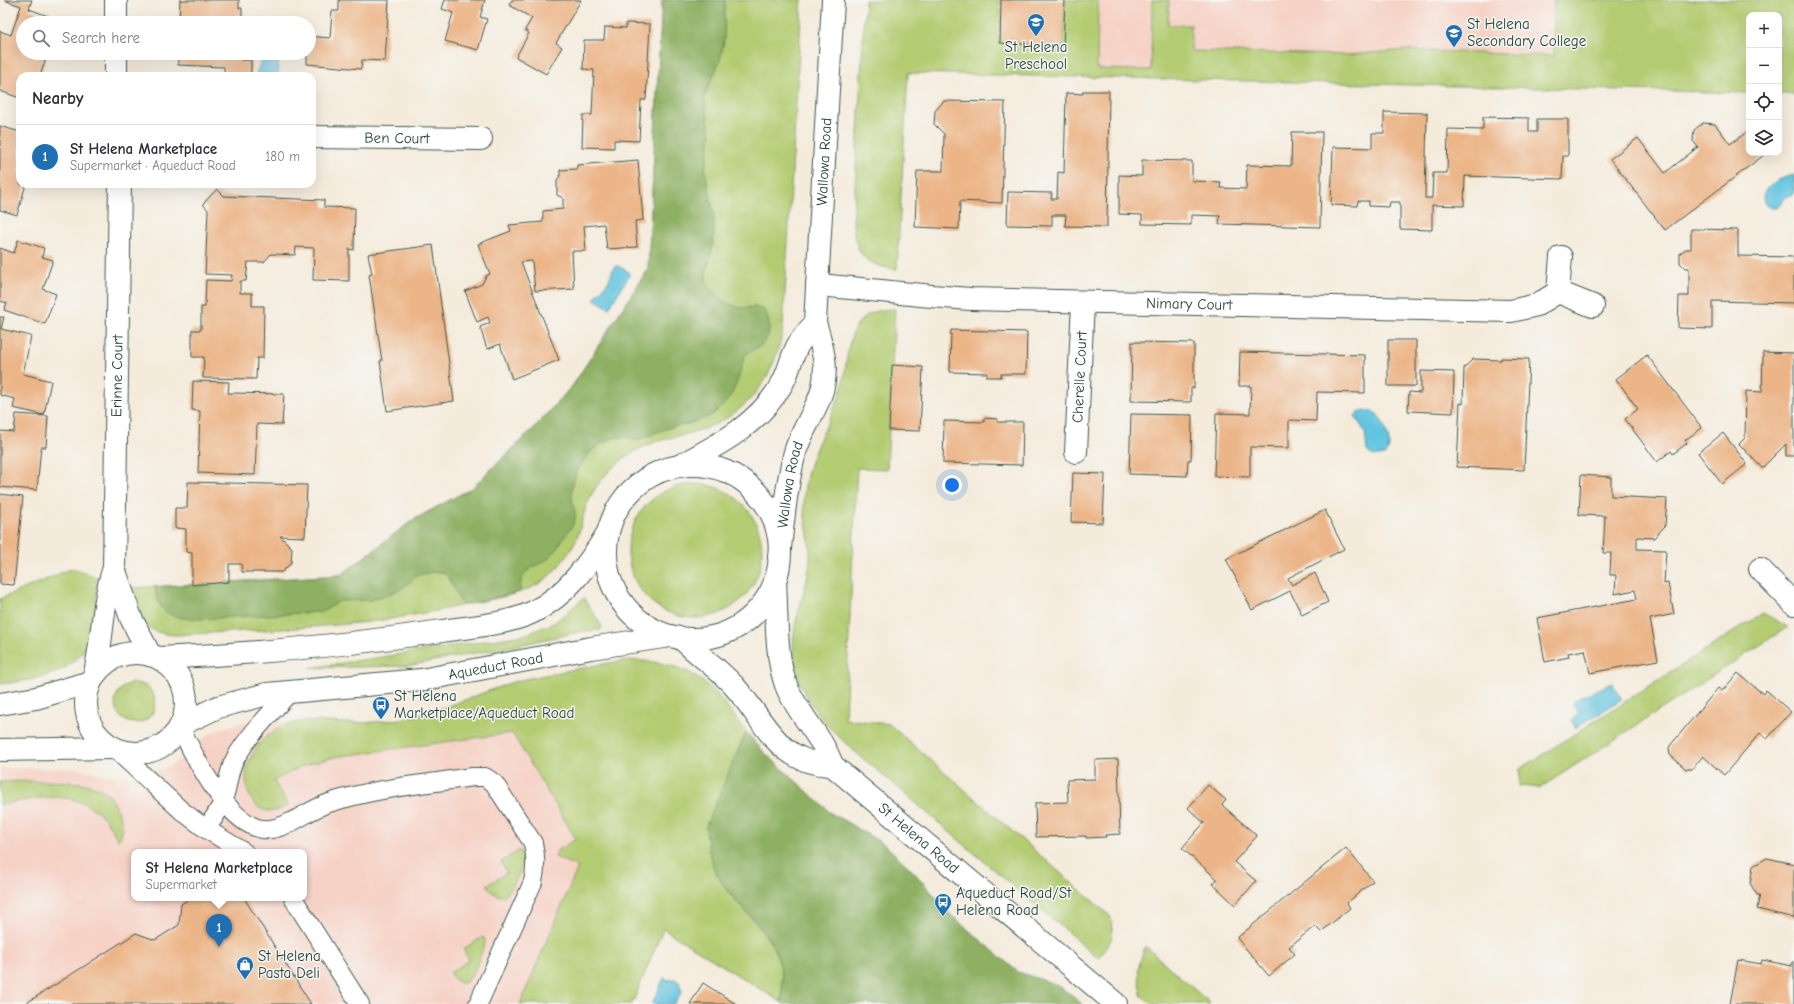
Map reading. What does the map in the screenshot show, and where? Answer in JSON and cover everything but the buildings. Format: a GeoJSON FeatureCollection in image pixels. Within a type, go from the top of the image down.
{"type":"FeatureCollection","features":[{"type":"Feature","properties":{"kind":"main road"},"geometry":{"type":"LineString","coordinates":[[116,0],[116,16]]}},
{"type":"Feature","properties":{"kind":"main road","name":"Wallowa Road"},"geometry":{"type":"LineString","coordinates":[[779,557],[788,480],[798,444],[821,396],[826,367],[824,352],[815,323],[833,0]]}},
{"type":"Feature","properties":{"kind":"main road"},"geometry":{"type":"LineString","coordinates":[[116,60],[116,72]]}},
{"type":"Feature","properties":{"kind":"main road","name":"Ben Court"},"geometry":{"type":"LineString","coordinates":[[316,137],[481,139]]}},
{"type":"Feature","properties":{"kind":"main road","name":"Erinne Court"},"geometry":{"type":"LineString","coordinates":[[93,677],[101,650],[106,597],[114,568],[120,188]]}},
{"type":"Feature","properties":{"kind":"main road"},"geometry":{"type":"LineString","coordinates":[[1561,257],[1558,292],[1593,306]]}},
{"type":"Feature","properties":{"kind":"main road","name":"Nimary Court"},"geometry":{"type":"LineString","coordinates":[[817,285],[922,296],[1083,302],[1512,311],[1537,305],[1558,292]]}},
{"type":"Feature","properties":{"kind":"main road","name":"Cherelle Court"},"geometry":{"type":"LineString","coordinates":[[1076,452],[1083,302]]}},
{"type":"Feature","properties":{"kind":"main road"},"geometry":{"type":"LineString","coordinates":[[680,466],[722,443],[748,425],[766,408],[785,378],[797,346],[815,323]]}},
{"type":"Feature","properties":{"kind":"main road"},"geometry":{"type":"LineString","coordinates":[[697,465],[714,468],[730,473],[753,490],[767,508],[774,523],[778,540],[779,557],[775,580],[767,596],[756,611],[743,622],[728,631],[711,637],[693,639],[675,637],[657,631],[640,621],[626,607],[615,590],[608,572],[606,552],[608,532],[612,518],[620,504],[640,483],[652,475],[666,469],[680,466],[697,465]]}},
{"type":"Feature","properties":{"kind":"main road"},"geometry":{"type":"LineString","coordinates":[[114,749],[94,731],[88,720],[86,694],[93,677],[106,662],[120,655],[135,653],[155,656],[214,656],[341,644],[434,632],[512,618],[532,612],[564,592],[582,571],[608,532]]}},
{"type":"Feature","properties":{"kind":"main road","name":"Erinne Court"},"geometry":{"type":"LineString","coordinates":[[114,568],[131,618],[155,656]]}},
{"type":"Feature","properties":{"kind":"main road"},"geometry":{"type":"LineString","coordinates":[[1760,569],[1794,604]]}},
{"type":"Feature","properties":{"kind":"main road","name":"St Helena Road"},"geometry":{"type":"LineString","coordinates":[[775,580],[779,647],[786,684],[804,718],[820,738],[827,750],[832,764],[1116,1004]]}},
{"type":"Feature","properties":{"kind":"main road"},"geometry":{"type":"LineString","coordinates":[[675,637],[735,687],[779,743],[806,762],[832,764]]}},
{"type":"Feature","properties":{"kind":"main road","name":"Aqueduct Road"},"geometry":{"type":"LineString","coordinates":[[181,726],[218,707],[241,700],[290,692],[421,680],[591,648],[675,637]]}},
{"type":"Feature","properties":{"kind":"main road"},"geometry":{"type":"LineString","coordinates":[[0,750],[114,749],[128,753],[143,753],[158,748],[170,740],[181,726],[186,709],[186,694],[180,680],[171,667],[155,656]]}},
{"type":"Feature","properties":{"kind":"main road"},"geometry":{"type":"LineString","coordinates":[[0,704],[36,698],[93,677]]}},
{"type":"Feature","properties":{"kind":"lane"},"geometry":{"type":"LineString","coordinates":[[206,829],[223,802],[229,774],[234,760],[254,731],[290,692]]}},
{"type":"Feature","properties":{"kind":"lane"},"geometry":{"type":"LineString","coordinates":[[181,726],[197,762],[223,802],[241,818],[261,829],[278,827],[328,803],[357,795],[473,777],[485,777],[494,783],[533,843],[536,865],[533,882],[478,1004]]}},
{"type":"Feature","properties":{"kind":"lane"},"geometry":{"type":"LineString","coordinates":[[114,749],[182,811],[206,829],[239,849]]}},
{"type":"Feature","properties":{"kind":"lane"},"geometry":{"type":"LineString","coordinates":[[295,901],[360,1004]]}},
{"type":"Feature","properties":{"kind":"shaded area","name":"St Helena Secondary College"},"geometry":{"type":"Polygon","coordinates":[[[914,0],[1794,0],[1794,94],[1782,94],[1782,12],[1746,12],[1746,93],[911,73],[914,0]]]}},
{"type":"Feature","properties":{"kind":"shaded area"},"geometry":{"type":"Polygon","coordinates":[[[248,721],[297,723],[275,730],[264,740],[254,753],[247,766],[246,781],[250,795],[298,767],[313,762],[341,756],[512,733],[576,839],[557,851],[578,867],[520,1004],[0,1004],[0,768],[77,769],[106,775],[128,776],[150,773],[166,768],[180,760],[205,737],[225,727],[248,721]]]}},
{"type":"Feature","properties":{"kind":"green space"},"geometry":{"type":"Polygon","coordinates":[[[662,0],[802,0],[783,328],[779,347],[773,364],[765,380],[755,394],[729,417],[694,432],[648,445],[627,456],[602,479],[597,486],[589,500],[576,539],[566,557],[547,578],[539,584],[520,592],[500,598],[457,607],[380,620],[343,624],[176,635],[164,634],[149,627],[140,616],[131,588],[341,575],[413,520],[472,488],[535,427],[573,385],[648,269],[662,0]]]}},
{"type":"Feature","properties":{"kind":"green space"},"geometry":{"type":"Polygon","coordinates":[[[662,0],[725,0],[724,41],[720,60],[704,98],[711,136],[705,169],[714,215],[713,245],[706,280],[708,286],[723,301],[740,308],[755,307],[764,310],[768,319],[769,329],[767,339],[764,343],[744,356],[735,387],[724,404],[708,417],[665,429],[636,440],[625,437],[612,439],[604,442],[594,449],[581,465],[573,484],[572,497],[575,515],[574,522],[553,554],[548,559],[531,568],[523,576],[520,592],[462,605],[449,578],[442,572],[434,572],[418,575],[401,589],[386,595],[370,600],[340,601],[322,612],[199,619],[174,616],[163,610],[159,604],[155,587],[341,575],[413,520],[472,488],[535,427],[573,385],[648,269],[662,0]]]}},
{"type":"Feature","properties":{"kind":"green space"},"geometry":{"type":"Polygon","coordinates":[[[865,0],[1001,0],[1000,43],[1063,46],[1065,0],[1098,0],[1097,69],[1151,70],[1152,0],[1169,0],[1168,25],[1191,25],[1191,51],[1346,55],[1407,50],[1554,56],[1554,0],[1794,0],[1794,94],[1782,94],[1782,12],[1746,12],[1746,93],[908,73],[897,269],[877,265],[864,258],[854,236],[853,225],[865,0]]]}},
{"type":"Feature","properties":{"kind":"green space"},"geometry":{"type":"Polygon","coordinates":[[[895,309],[887,469],[857,468],[845,719],[889,724],[1110,916],[1113,928],[1111,939],[1098,958],[839,737],[812,706],[802,689],[796,670],[793,640],[810,560],[810,547],[804,507],[806,479],[819,440],[837,402],[842,387],[850,341],[855,328],[863,318],[876,311],[895,309]]]}},
{"type":"Feature","properties":{"kind":"green space"},"geometry":{"type":"Polygon","coordinates":[[[702,484],[727,492],[738,499],[747,508],[757,525],[761,538],[761,564],[757,577],[747,594],[738,603],[721,613],[708,617],[688,618],[663,610],[652,603],[643,594],[633,577],[629,564],[628,544],[636,519],[643,508],[652,499],[669,489],[682,485],[702,484]]]}},
{"type":"Feature","properties":{"kind":"green space"},"geometry":{"type":"Polygon","coordinates":[[[73,568],[97,577],[95,618],[92,632],[86,646],[78,657],[68,666],[56,672],[28,680],[0,684],[0,599],[73,568]]]}},
{"type":"Feature","properties":{"kind":"green space"},"geometry":{"type":"Polygon","coordinates":[[[584,598],[602,627],[600,630],[579,632],[407,666],[310,668],[524,635],[554,623],[584,598]]]}},
{"type":"Feature","properties":{"kind":"green space"},"geometry":{"type":"Polygon","coordinates":[[[1763,613],[1788,627],[1540,788],[1519,786],[1520,769],[1763,613]]]}},
{"type":"Feature","properties":{"kind":"green space"},"geometry":{"type":"Polygon","coordinates":[[[630,660],[670,665],[699,678],[722,700],[746,732],[733,763],[727,890],[759,928],[775,952],[780,967],[782,983],[781,1002],[663,929],[632,1004],[520,1004],[578,867],[555,857],[557,851],[576,839],[512,733],[341,756],[314,762],[298,768],[274,781],[288,805],[277,810],[267,811],[259,808],[253,802],[249,793],[246,783],[246,772],[249,762],[259,744],[269,734],[281,727],[310,721],[350,723],[395,720],[445,707],[521,680],[630,660]]]}},
{"type":"Feature","properties":{"kind":"green space"},"geometry":{"type":"Polygon","coordinates":[[[135,683],[143,685],[149,689],[153,695],[155,703],[153,711],[149,717],[143,721],[135,723],[127,721],[121,717],[117,711],[115,703],[117,695],[121,689],[127,685],[135,683]]]}},
{"type":"Feature","properties":{"kind":"green space"},"geometry":{"type":"Polygon","coordinates":[[[746,732],[764,752],[831,813],[884,844],[913,871],[951,915],[1018,972],[1052,983],[1063,989],[1082,1004],[784,1004],[781,1002],[781,970],[775,950],[764,932],[720,880],[710,856],[708,844],[706,826],[746,732]]]}},
{"type":"Feature","properties":{"kind":"green space"},"geometry":{"type":"Polygon","coordinates":[[[28,781],[77,783],[96,787],[104,791],[112,799],[119,814],[122,826],[120,838],[118,840],[104,817],[89,806],[77,801],[52,797],[0,805],[0,782],[28,781]]]}},
{"type":"Feature","properties":{"kind":"green space"},"geometry":{"type":"Polygon","coordinates":[[[520,850],[523,859],[519,874],[510,890],[503,896],[499,896],[492,892],[487,885],[507,873],[501,862],[520,850]]]}},
{"type":"Feature","properties":{"kind":"green space"},"geometry":{"type":"Polygon","coordinates":[[[483,937],[485,943],[472,975],[467,981],[462,983],[456,981],[450,973],[469,960],[463,949],[483,937]]]}},
{"type":"Feature","properties":{"kind":"green space"},"geometry":{"type":"Polygon","coordinates":[[[1145,946],[1211,1004],[1151,1004],[1141,995],[1138,969],[1145,946]]]}},
{"type":"Feature","properties":{"kind":"water"},"geometry":{"type":"Polygon","coordinates":[[[259,60],[279,60],[279,72],[257,72],[260,64],[259,60]]]}},
{"type":"Feature","properties":{"kind":"water"},"geometry":{"type":"Polygon","coordinates":[[[1794,175],[1794,194],[1786,197],[1777,208],[1768,206],[1763,198],[1766,189],[1774,182],[1794,175]]]}},
{"type":"Feature","properties":{"kind":"water"},"geometry":{"type":"Polygon","coordinates":[[[618,266],[629,272],[629,276],[609,308],[594,299],[608,282],[614,267],[618,266]]]}},
{"type":"Feature","properties":{"kind":"water"},"geometry":{"type":"Polygon","coordinates":[[[1365,410],[1376,413],[1383,423],[1389,445],[1385,454],[1375,456],[1367,451],[1365,432],[1355,416],[1358,412],[1365,410]]]}},
{"type":"Feature","properties":{"kind":"water"},"geometry":{"type":"Polygon","coordinates":[[[1612,683],[1622,699],[1576,728],[1571,720],[1579,714],[1572,703],[1582,696],[1612,683]]]}},
{"type":"Feature","properties":{"kind":"water"},"geometry":{"type":"Polygon","coordinates":[[[664,978],[669,980],[675,979],[680,983],[679,987],[681,988],[682,992],[674,1004],[652,1004],[664,978]]]}},
{"type":"Feature","properties":{"kind":"place","name":"St Helena Preschool"},"geometry":{"type":"Point","coordinates":[1036,37]}},
{"type":"Feature","properties":{"kind":"place","name":"St Helena Secondary College"},"geometry":{"type":"Point","coordinates":[1454,48]}},
{"type":"Feature","properties":{"kind":"place","name":"St Helena Marketplace/Aqueduct Road"},"geometry":{"type":"Point","coordinates":[381,720]}},
{"type":"Feature","properties":{"kind":"place","name":"Aqueduct Road/St Helena Road"},"geometry":{"type":"Point","coordinates":[943,917]}},
{"type":"Feature","properties":{"kind":"place","name":"St Helena Marketplace"},"geometry":{"type":"Point","coordinates":[219,947]}},
{"type":"Feature","properties":{"kind":"place","name":"St Helena Pasta Deli"},"geometry":{"type":"Point","coordinates":[245,980]}}]}
